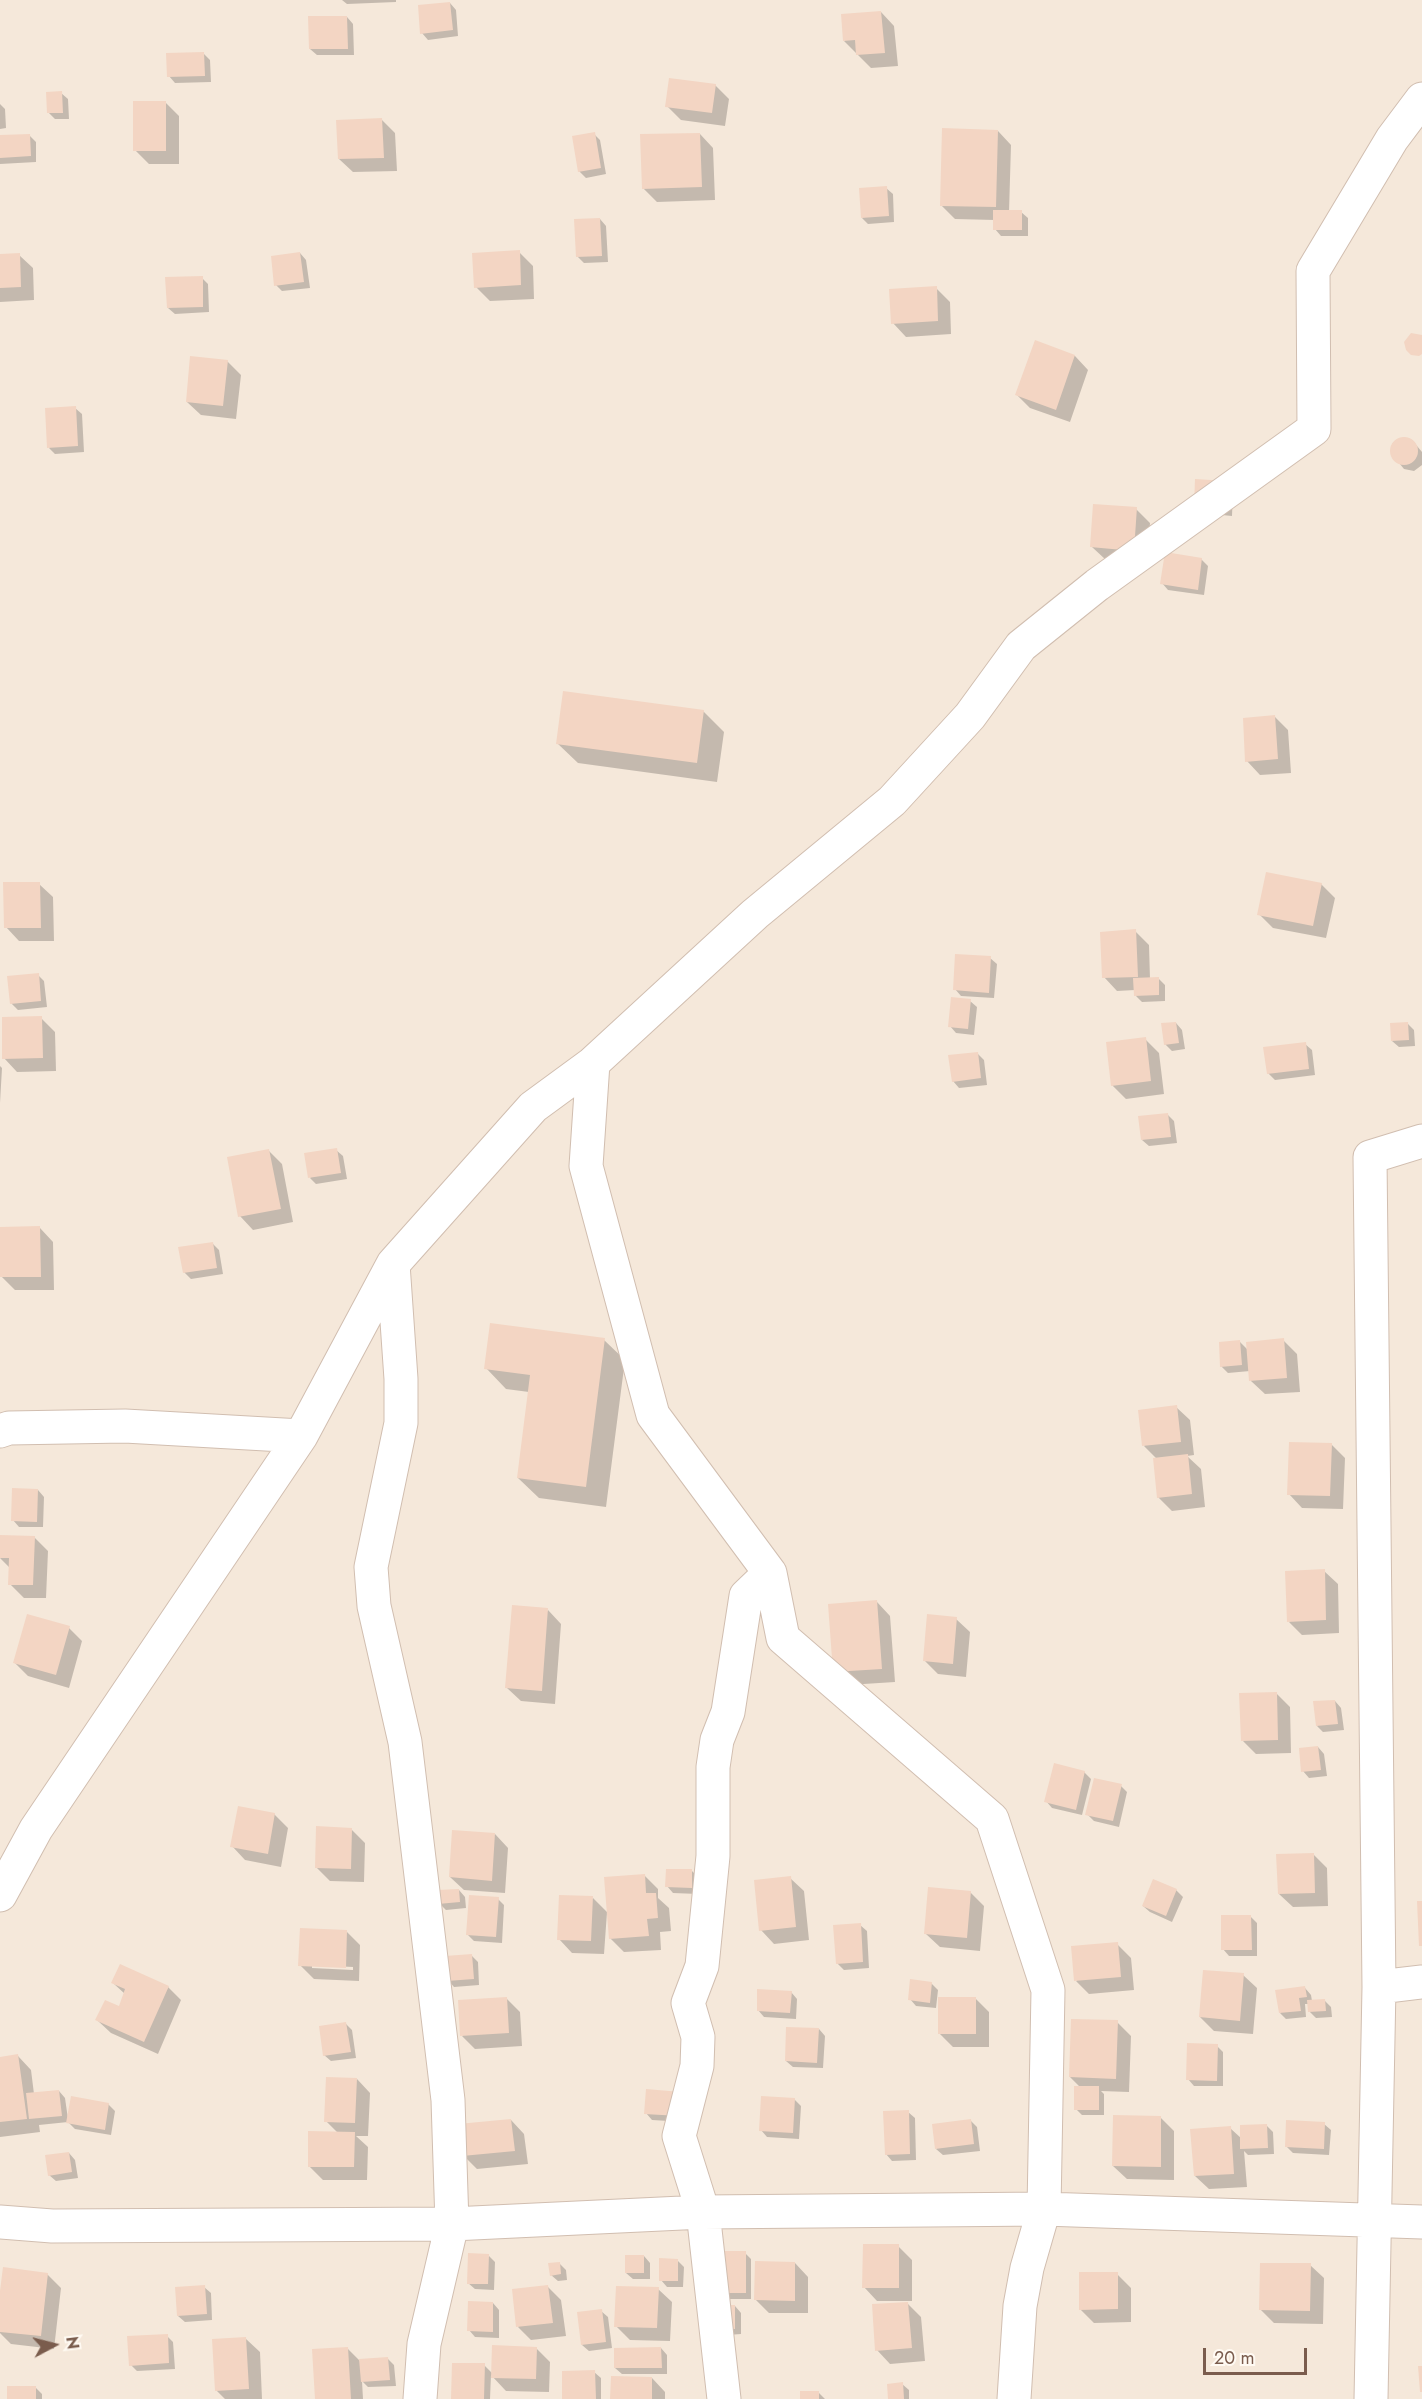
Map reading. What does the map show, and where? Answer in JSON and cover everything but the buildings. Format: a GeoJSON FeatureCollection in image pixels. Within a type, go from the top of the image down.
{"type":"FeatureCollection","features":[{"type":"Feature","properties":{"kind":"street"},"geometry":{"type":"LineString","coordinates":[[0,1895],[36,1829],[301,1437],[393,1264],[533,1107],[593,1063],[755,914],[892,801],[970,716],[1020,646],[1097,585],[1314,429],[1312,272],[1392,139],[1422,99]]}},
{"type":"Feature","properties":{"kind":"street"},"geometry":{"type":"LineString","coordinates":[[593,1063],[586,1166],[653,1415],[770,1573],[783,1638],[992,1819],[1048,1990],[1044,2209],[1027,2268],[1020,2306],[1014,2399]]}},
{"type":"Feature","properties":{"kind":"street"},"geometry":{"type":"LineString","coordinates":[[1371,2399],[1379,1987],[1370,1157],[1422,1141]]}},
{"type":"Feature","properties":{"kind":"street"},"geometry":{"type":"LineString","coordinates":[[393,1264],[402,1378],[400,1423],[371,1567],[374,1606],[405,1742],[418,1845],[448,2100],[452,2224],[424,2344],[420,2399]]}},
{"type":"Feature","properties":{"kind":"street"},"geometry":{"type":"LineString","coordinates":[[0,1431],[9,1428],[125,1426],[301,1437]]}},
{"type":"Feature","properties":{"kind":"street"},"geometry":{"type":"LineString","coordinates":[[724,2399],[703,2212],[679,2136],[697,2066],[698,2037],[688,2003],[702,1966],[713,1856],[713,1767],[717,1740],[729,1712],[746,1596],[770,1573]]}},
{"type":"Feature","properties":{"kind":"street"},"geometry":{"type":"LineString","coordinates":[[1379,1987],[1422,1982]]}},
{"type":"Feature","properties":{"kind":"street"},"geometry":{"type":"LineString","coordinates":[[0,2222],[52,2226],[452,2224],[703,2212],[1044,2209],[1422,2222]]}},
{"type":"Feature","properties":{"kind":"shaded area"},"geometry":{"type":"Polygon","coordinates":[[[0,0],[1422,0],[1422,2399],[0,2399],[0,0]]]}}]}
